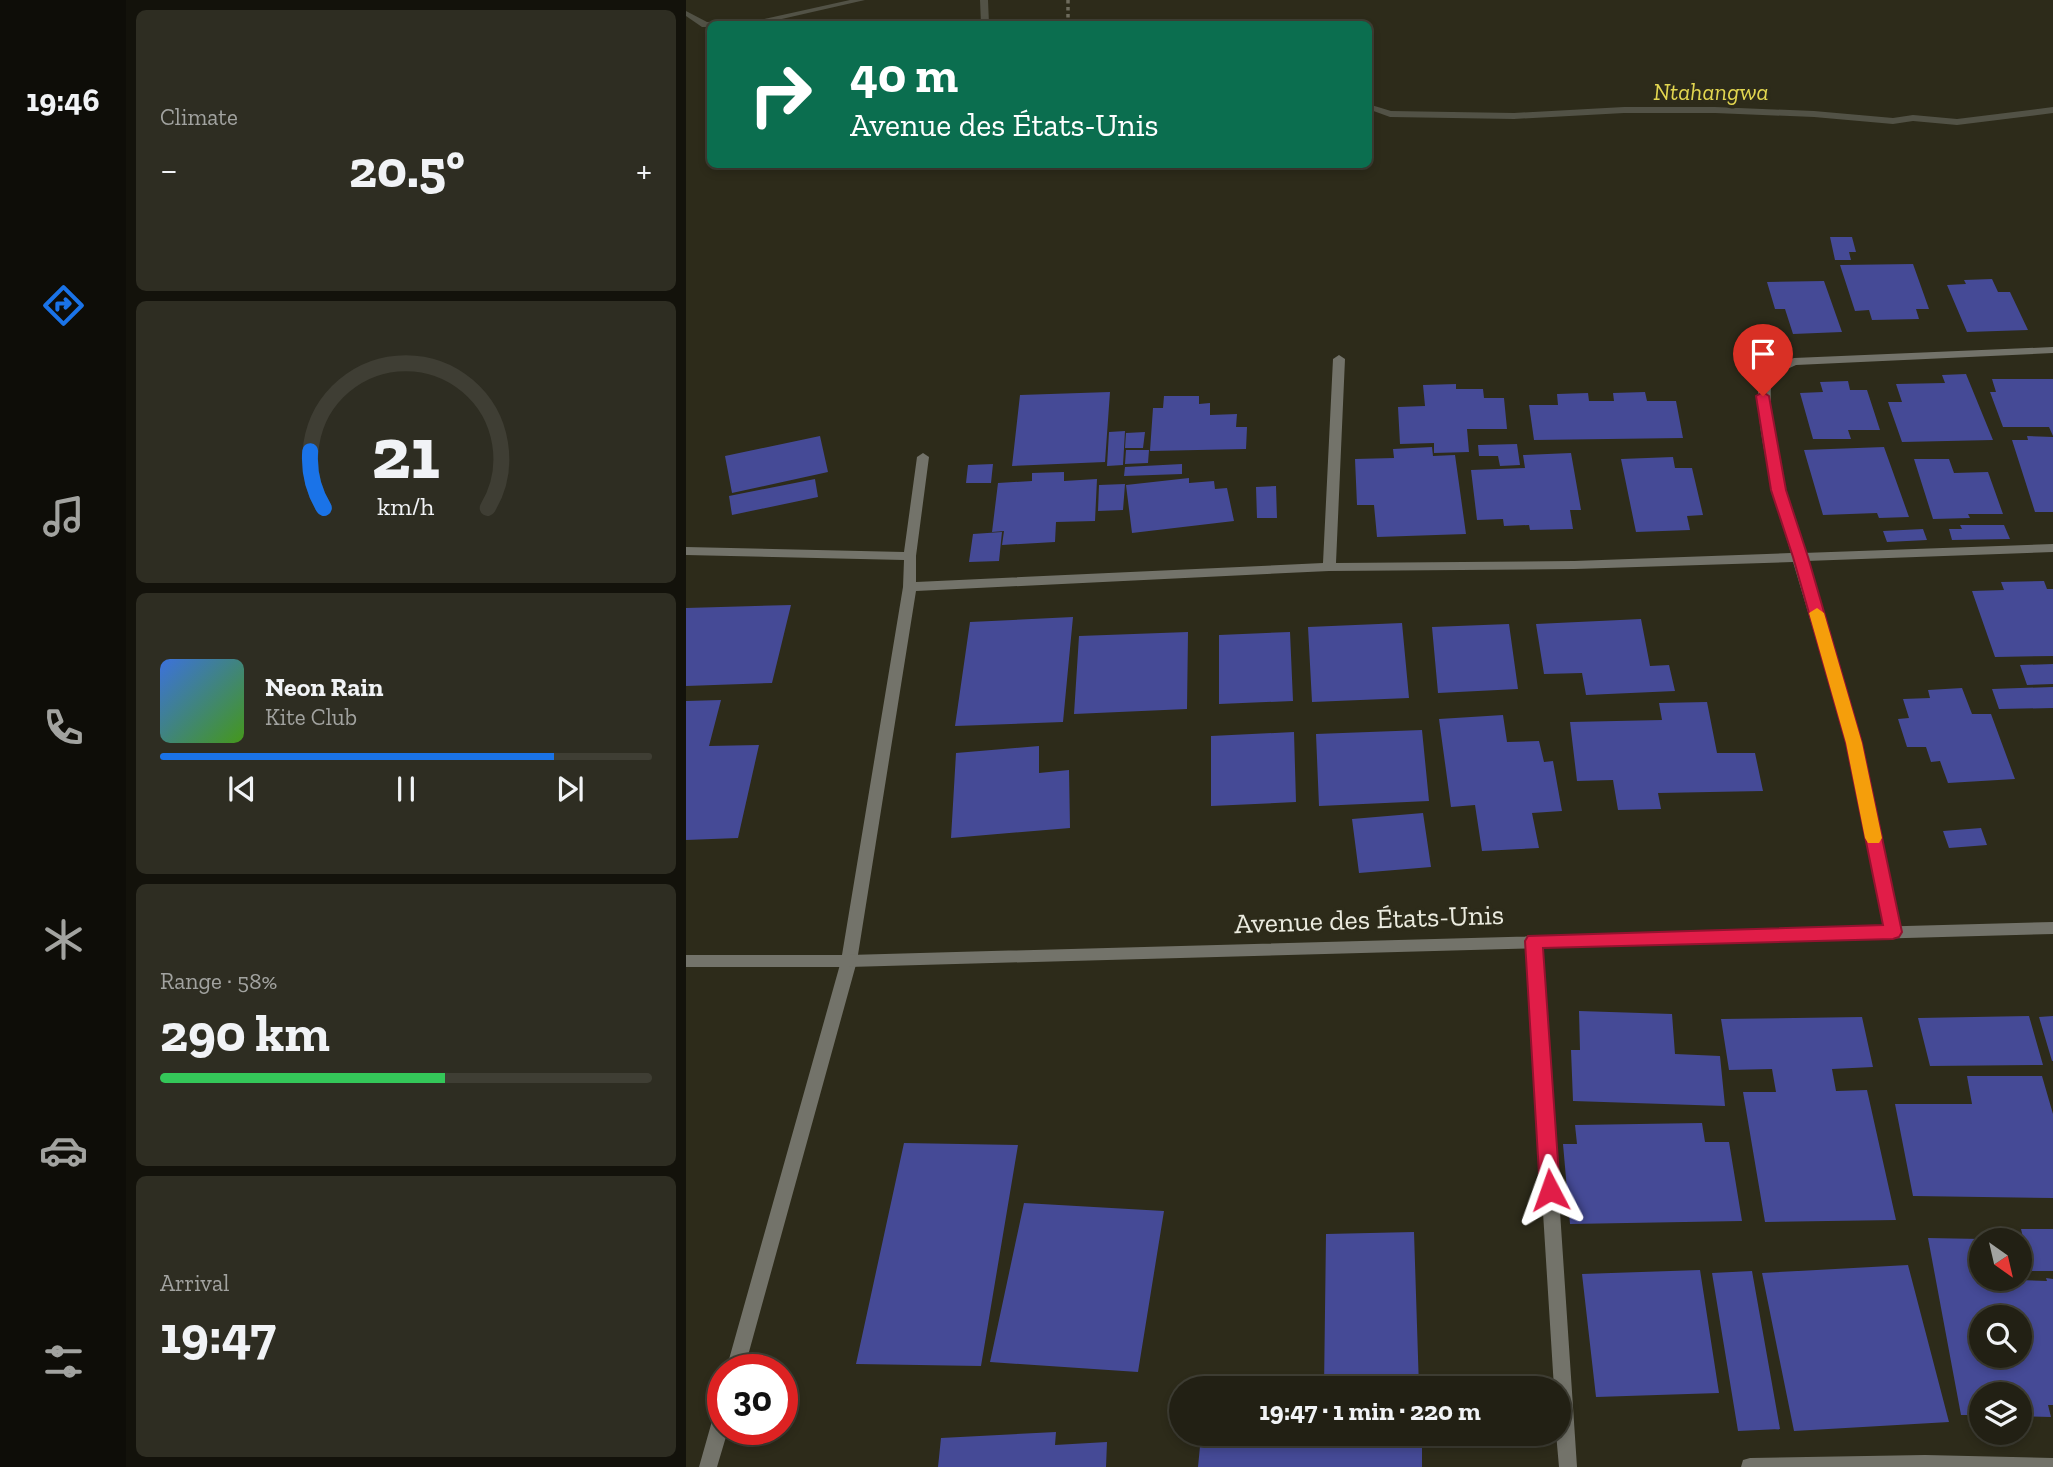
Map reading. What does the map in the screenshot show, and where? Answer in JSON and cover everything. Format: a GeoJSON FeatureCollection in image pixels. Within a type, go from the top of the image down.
{"type":"FeatureCollection","features":[{"type":"Feature","properties":{"kind":"street"},"geometry":{"type":"LineString","coordinates":[[1893,932],[1854,743],[1779,490],[1763,396],[1766,374],[1794,362],[2053,350]]}},
{"type":"Feature","properties":{"kind":"street"},"geometry":{"type":"LineString","coordinates":[[1329,567],[1339,359]]}},
{"type":"Feature","properties":{"kind":"street"},"geometry":{"type":"LineString","coordinates":[[739,1354],[849,961],[910,587],[910,556],[923,457]]}},
{"type":"Feature","properties":{"kind":"street"},"geometry":{"type":"LineString","coordinates":[[910,587],[1329,567],[1574,565],[2053,548]]}},
{"type":"Feature","properties":{"kind":"street"},"geometry":{"type":"LineString","coordinates":[[686,551],[910,556]]}},
{"type":"Feature","properties":{"kind":"street","name":"Avenue des États-Unis"},"geometry":{"type":"LineString","coordinates":[[686,961],[849,961],[2053,928]]}},
{"type":"Feature","properties":{"kind":"street"},"geometry":{"type":"LineString","coordinates":[[1534,941],[1568,1467]]}},
{"type":"Feature","properties":{"kind":"street"},"geometry":{"type":"LineString","coordinates":[[708,1467],[714,1445]]}},
{"type":"Feature","properties":{"kind":"street"},"geometry":{"type":"LineString","coordinates":[[1750,1467],[1924,1464],[2053,1467]]}},
{"type":"Feature","properties":{"kind":"path"},"geometry":{"type":"LineString","coordinates":[[1068,0],[1068,21]]}},
{"type":"Feature","properties":{"kind":"building"},"geometry":{"type":"Polygon","coordinates":[[[1830,237],[1852,237],[1856,252],[1849,252],[1851,260],[1835,260],[1830,237]]]}},
{"type":"Feature","properties":{"kind":"building"},"geometry":{"type":"Polygon","coordinates":[[[1913,264],[1929,309],[1916,309],[1919,319],[1872,320],[1869,310],[1855,311],[1840,265],[1913,264]]]}},
{"type":"Feature","properties":{"kind":"building"},"geometry":{"type":"Polygon","coordinates":[[[1992,279],[1998,292],[2010,292],[2028,330],[1967,332],[1947,285],[1966,284],[1964,280],[1992,279]]]}},
{"type":"Feature","properties":{"kind":"building"},"geometry":{"type":"Polygon","coordinates":[[[1824,281],[1842,332],[1793,334],[1785,309],[1775,309],[1767,282],[1824,281]]]}},
{"type":"Feature","properties":{"kind":"building"},"geometry":{"type":"Polygon","coordinates":[[[1966,374],[1993,440],[1902,442],[1888,402],[1902,402],[1896,384],[1945,383],[1942,375],[1966,374]]]}},
{"type":"Feature","properties":{"kind":"building"},"geometry":{"type":"Polygon","coordinates":[[[1992,379],[2053,379],[2053,436],[2049,427],[2003,427],[1990,392],[1996,392],[1992,379]]]}},
{"type":"Feature","properties":{"kind":"building"},"geometry":{"type":"Polygon","coordinates":[[[1848,381],[1850,390],[1867,390],[1880,430],[1848,430],[1851,439],[1813,439],[1800,393],[1823,392],[1820,382],[1848,381]]]}},
{"type":"Feature","properties":{"kind":"building"},"geometry":{"type":"Polygon","coordinates":[[[1456,384],[1456,389],[1483,389],[1484,398],[1504,398],[1507,429],[1467,429],[1469,452],[1434,453],[1434,443],[1400,444],[1398,407],[1425,406],[1423,385],[1456,384]]]}},
{"type":"Feature","properties":{"kind":"building"},"geometry":{"type":"Polygon","coordinates":[[[1110,392],[1105,462],[1012,466],[1020,395],[1110,392]]]}},
{"type":"Feature","properties":{"kind":"building"},"geometry":{"type":"Polygon","coordinates":[[[1645,392],[1647,401],[1676,401],[1683,438],[1534,440],[1529,405],[1558,405],[1557,394],[1588,393],[1589,401],[1614,401],[1613,393],[1645,392]]]}},
{"type":"Feature","properties":{"kind":"building"},"geometry":{"type":"Polygon","coordinates":[[[1164,396],[1199,396],[1199,404],[1210,403],[1210,415],[1237,414],[1236,427],[1247,427],[1246,449],[1150,451],[1153,408],[1163,408],[1164,396]]]}},
{"type":"Feature","properties":{"kind":"building"},"geometry":{"type":"Polygon","coordinates":[[[1125,431],[1123,465],[1107,466],[1109,432],[1125,431]]]}},
{"type":"Feature","properties":{"kind":"building"},"geometry":{"type":"Polygon","coordinates":[[[1145,432],[1143,448],[1125,448],[1126,433],[1145,432]]]}},
{"type":"Feature","properties":{"kind":"building"},"geometry":{"type":"Polygon","coordinates":[[[820,436],[828,472],[732,493],[725,456],[820,436]]]}},
{"type":"Feature","properties":{"kind":"building"},"geometry":{"type":"Polygon","coordinates":[[[2027,436],[2053,437],[2053,512],[2035,512],[2012,440],[2028,440],[2027,436]]]}},
{"type":"Feature","properties":{"kind":"building"},"geometry":{"type":"Polygon","coordinates":[[[1517,444],[1520,465],[1500,466],[1498,456],[1479,456],[1478,445],[1517,444]]]}},
{"type":"Feature","properties":{"kind":"building"},"geometry":{"type":"Polygon","coordinates":[[[1432,447],[1433,456],[1455,455],[1466,534],[1377,537],[1374,505],[1357,505],[1355,459],[1394,458],[1393,449],[1432,447]]]}},
{"type":"Feature","properties":{"kind":"building"},"geometry":{"type":"Polygon","coordinates":[[[1884,447],[1909,517],[1879,518],[1877,513],[1823,515],[1804,450],[1884,447]]]}},
{"type":"Feature","properties":{"kind":"building"},"geometry":{"type":"Polygon","coordinates":[[[1126,450],[1149,450],[1148,463],[1125,464],[1126,450]]]}},
{"type":"Feature","properties":{"kind":"building"},"geometry":{"type":"Polygon","coordinates":[[[1571,453],[1581,510],[1570,510],[1573,529],[1530,530],[1529,525],[1504,526],[1503,519],[1477,520],[1471,470],[1525,468],[1523,455],[1571,453]]]}},
{"type":"Feature","properties":{"kind":"building"},"geometry":{"type":"Polygon","coordinates":[[[1673,457],[1675,468],[1692,468],[1703,515],[1687,516],[1690,530],[1636,532],[1621,459],[1673,457]]]}},
{"type":"Feature","properties":{"kind":"building"},"geometry":{"type":"Polygon","coordinates":[[[1914,459],[1949,459],[1954,473],[1988,472],[2003,514],[1968,514],[1970,518],[1933,519],[1914,459]]]}},
{"type":"Feature","properties":{"kind":"building"},"geometry":{"type":"Polygon","coordinates":[[[993,464],[991,483],[966,483],[968,465],[993,464]]]}},
{"type":"Feature","properties":{"kind":"building"},"geometry":{"type":"Polygon","coordinates":[[[1182,464],[1182,474],[1124,476],[1125,467],[1182,464]]]}},
{"type":"Feature","properties":{"kind":"building"},"geometry":{"type":"Polygon","coordinates":[[[1064,472],[1064,481],[1097,479],[1095,521],[1056,522],[1055,542],[1002,545],[1004,531],[992,532],[998,483],[1032,481],[1032,473],[1064,472]]]}},
{"type":"Feature","properties":{"kind":"building"},"geometry":{"type":"Polygon","coordinates":[[[1189,478],[1189,483],[1214,481],[1215,489],[1227,488],[1234,521],[1132,533],[1126,485],[1189,478]]]}},
{"type":"Feature","properties":{"kind":"building"},"geometry":{"type":"Polygon","coordinates":[[[815,479],[818,497],[732,515],[729,496],[815,479]]]}},
{"type":"Feature","properties":{"kind":"building"},"geometry":{"type":"Polygon","coordinates":[[[1125,484],[1123,510],[1098,511],[1099,485],[1125,484]]]}},
{"type":"Feature","properties":{"kind":"building"},"geometry":{"type":"Polygon","coordinates":[[[1276,486],[1277,518],[1257,518],[1256,487],[1276,486]]]}},
{"type":"Feature","properties":{"kind":"building"},"geometry":{"type":"Polygon","coordinates":[[[1960,525],[2004,525],[2010,539],[1952,540],[1949,529],[1962,529],[1960,525]]]}},
{"type":"Feature","properties":{"kind":"building"},"geometry":{"type":"Polygon","coordinates":[[[1923,529],[1927,540],[1887,542],[1883,531],[1923,529]]]}},
{"type":"Feature","properties":{"kind":"building"},"geometry":{"type":"Polygon","coordinates":[[[1002,532],[999,561],[969,562],[973,534],[1002,532]]]}},
{"type":"Feature","properties":{"kind":"building"},"geometry":{"type":"Polygon","coordinates":[[[2044,581],[2047,589],[2053,589],[2053,656],[1995,657],[1972,591],[2004,590],[2001,582],[2044,581]]]}},
{"type":"Feature","properties":{"kind":"building"},"geometry":{"type":"Polygon","coordinates":[[[791,605],[772,683],[686,686],[686,608],[791,605]]]}},
{"type":"Feature","properties":{"kind":"building"},"geometry":{"type":"Polygon","coordinates":[[[1073,617],[1063,722],[955,726],[970,622],[1073,617]]]}},
{"type":"Feature","properties":{"kind":"building"},"geometry":{"type":"Polygon","coordinates":[[[1641,619],[1650,666],[1669,665],[1675,691],[1586,695],[1582,673],[1544,674],[1536,624],[1641,619]]]}},
{"type":"Feature","properties":{"kind":"building"},"geometry":{"type":"Polygon","coordinates":[[[1402,623],[1409,698],[1312,702],[1308,627],[1402,623]]]}},
{"type":"Feature","properties":{"kind":"building"},"geometry":{"type":"Polygon","coordinates":[[[1509,624],[1518,689],[1438,693],[1432,627],[1509,624]]]}},
{"type":"Feature","properties":{"kind":"building"},"geometry":{"type":"Polygon","coordinates":[[[1188,632],[1187,709],[1074,714],[1079,636],[1188,632]]]}},
{"type":"Feature","properties":{"kind":"building"},"geometry":{"type":"Polygon","coordinates":[[[1290,632],[1293,701],[1219,704],[1219,635],[1290,632]]]}},
{"type":"Feature","properties":{"kind":"building"},"geometry":{"type":"Polygon","coordinates":[[[2053,664],[2053,684],[2027,685],[2020,665],[2053,664]]]}},
{"type":"Feature","properties":{"kind":"building"},"geometry":{"type":"Polygon","coordinates":[[[2053,687],[2053,708],[1999,709],[1992,689],[2053,687]]]}},
{"type":"Feature","properties":{"kind":"building"},"geometry":{"type":"Polygon","coordinates":[[[1962,688],[1972,714],[1991,714],[2015,779],[1948,783],[1940,761],[1931,762],[1926,747],[1907,747],[1898,719],[1909,718],[1903,699],[1930,698],[1928,690],[1962,688]]]}},
{"type":"Feature","properties":{"kind":"building"},"geometry":{"type":"Polygon","coordinates":[[[721,700],[709,746],[759,745],[738,838],[686,840],[686,701],[721,700]]]}},
{"type":"Feature","properties":{"kind":"building"},"geometry":{"type":"Polygon","coordinates":[[[1707,702],[1717,753],[1755,753],[1763,791],[1658,793],[1661,809],[1618,810],[1613,780],[1577,781],[1570,722],[1662,720],[1659,703],[1707,702]]]}},
{"type":"Feature","properties":{"kind":"building"},"geometry":{"type":"Polygon","coordinates":[[[1503,715],[1507,742],[1539,741],[1544,762],[1553,761],[1562,811],[1532,813],[1539,848],[1482,851],[1475,805],[1451,807],[1439,719],[1503,715]]]}},
{"type":"Feature","properties":{"kind":"building"},"geometry":{"type":"Polygon","coordinates":[[[1422,730],[1429,801],[1319,806],[1316,734],[1422,730]]]}},
{"type":"Feature","properties":{"kind":"building"},"geometry":{"type":"Polygon","coordinates":[[[1294,732],[1296,802],[1211,806],[1211,736],[1294,732]]]}},
{"type":"Feature","properties":{"kind":"building"},"geometry":{"type":"Polygon","coordinates":[[[1039,746],[1039,773],[1069,770],[1070,828],[951,838],[956,753],[1039,746]]]}},
{"type":"Feature","properties":{"kind":"building"},"geometry":{"type":"Polygon","coordinates":[[[1423,813],[1431,867],[1359,873],[1352,819],[1423,813]]]}},
{"type":"Feature","properties":{"kind":"building"},"geometry":{"type":"Polygon","coordinates":[[[1981,828],[1987,845],[1949,848],[1943,831],[1981,828]]]}},
{"type":"Feature","properties":{"kind":"building"},"geometry":{"type":"Polygon","coordinates":[[[1579,1011],[1672,1014],[1675,1054],[1720,1056],[1725,1106],[1573,1101],[1571,1050],[1580,1050],[1579,1011]]]}},
{"type":"Feature","properties":{"kind":"building"},"geometry":{"type":"Polygon","coordinates":[[[2029,1016],[2043,1065],[1930,1066],[1918,1018],[2029,1016]]]}},
{"type":"Feature","properties":{"kind":"building"},"geometry":{"type":"Polygon","coordinates":[[[2053,1016],[2053,1061],[2052,1061],[2039,1017],[2053,1016]]]}},
{"type":"Feature","properties":{"kind":"building"},"geometry":{"type":"Polygon","coordinates":[[[1862,1017],[1873,1067],[1832,1069],[1836,1091],[1867,1090],[1896,1220],[1765,1222],[1743,1092],[1776,1092],[1772,1069],[1729,1070],[1721,1019],[1862,1017]]]}},
{"type":"Feature","properties":{"kind":"building"},"geometry":{"type":"Polygon","coordinates":[[[1967,1076],[2042,1076],[2053,1114],[2053,1198],[1913,1196],[1895,1104],[1972,1104],[1967,1076]]]}},
{"type":"Feature","properties":{"kind":"building"},"geometry":{"type":"Polygon","coordinates":[[[1702,1123],[1705,1142],[1729,1142],[1742,1221],[1570,1224],[1563,1144],[1577,1144],[1575,1125],[1702,1123]]]}},
{"type":"Feature","properties":{"kind":"building"},"geometry":{"type":"Polygon","coordinates":[[[904,1143],[1018,1145],[981,1366],[856,1364],[904,1143]]]}},
{"type":"Feature","properties":{"kind":"building"},"geometry":{"type":"Polygon","coordinates":[[[1024,1203],[1164,1211],[1138,1372],[990,1362],[1024,1203]]]}},
{"type":"Feature","properties":{"kind":"building"},"geometry":{"type":"Polygon","coordinates":[[[2032,1229],[2053,1229],[2053,1271],[2032,1271],[2032,1229]]]}},
{"type":"Feature","properties":{"kind":"building"},"geometry":{"type":"Polygon","coordinates":[[[1414,1232],[1419,1376],[1324,1376],[1326,1234],[1414,1232]]]}},
{"type":"Feature","properties":{"kind":"building"},"geometry":{"type":"Polygon","coordinates":[[[1928,1238],[1969,1239],[1969,1292],[2032,1292],[2032,1281],[2053,1279],[2053,1405],[2048,1405],[2051,1417],[2032,1416],[2032,1382],[1969,1382],[1969,1415],[1961,1415],[1928,1238]]]}},
{"type":"Feature","properties":{"kind":"building"},"geometry":{"type":"Polygon","coordinates":[[[1908,1265],[1949,1422],[1794,1431],[1762,1273],[1908,1265]]]}},
{"type":"Feature","properties":{"kind":"building"},"geometry":{"type":"Polygon","coordinates":[[[1700,1270],[1719,1393],[1596,1397],[1582,1274],[1700,1270]]]}},
{"type":"Feature","properties":{"kind":"building"},"geometry":{"type":"Polygon","coordinates":[[[1752,1271],[1780,1429],[1738,1431],[1712,1273],[1752,1271]]]}},
{"type":"Feature","properties":{"kind":"building"},"geometry":{"type":"Polygon","coordinates":[[[1056,1432],[1055,1445],[1107,1442],[1106,1467],[938,1467],[941,1438],[1056,1432]]]}},
{"type":"Feature","properties":{"kind":"building"},"geometry":{"type":"Polygon","coordinates":[[[1200,1446],[1422,1446],[1422,1467],[1198,1467],[1200,1446]]]}},
{"type":"Feature","properties":{"kind":"waterway","name":"Ntahangwa"},"geometry":{"type":"LineString","coordinates":[[765,21],[861,0]]}},
{"type":"Feature","properties":{"kind":"waterway","name":"Ntahangwa"},"geometry":{"type":"LineString","coordinates":[[984,0],[985,21]]}},
{"type":"Feature","properties":{"kind":"waterway","name":"Ntahangwa"},"geometry":{"type":"LineString","coordinates":[[686,13],[707,25]]}},
{"type":"Feature","properties":{"kind":"waterway","name":"Ntahangwa"},"geometry":{"type":"LineString","coordinates":[[1372,107],[1390,114],[1514,116],[1624,110],[1715,110],[1814,114],[1893,121],[1913,118],[1957,122],[2053,110]]}},
{"type":"Feature","properties":{"kind":"slow traffic"},"geometry":{"type":"LineString","coordinates":[[1817,613],[1854,743],[1874,838]]}},
{"type":"Feature","properties":{"kind":"route"},"geometry":{"type":"LineString","coordinates":[[1550,1190],[1534,941],[1893,932],[1854,743],[1779,490],[1763,396]]}}]}
